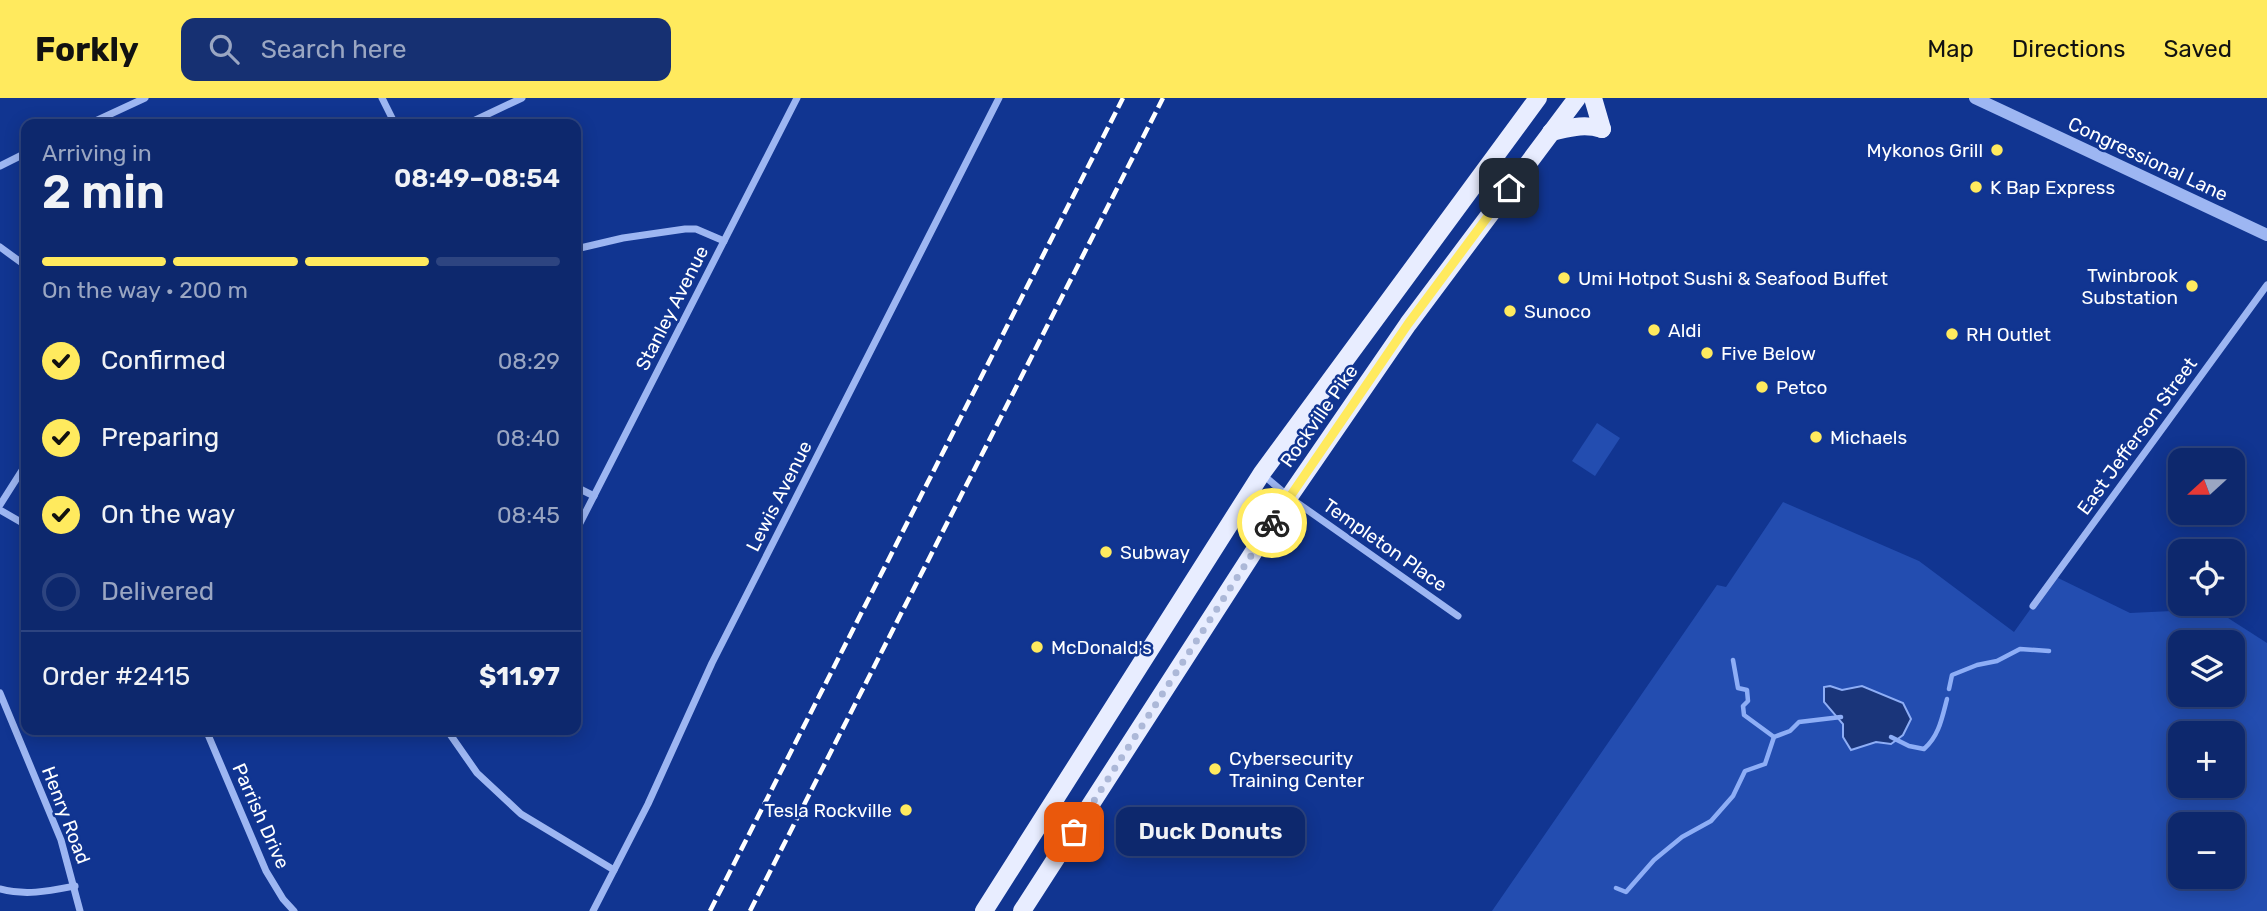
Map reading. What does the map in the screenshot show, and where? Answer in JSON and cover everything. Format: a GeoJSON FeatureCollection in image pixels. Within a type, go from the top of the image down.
{"type":"FeatureCollection","features":[{"type":"Feature","properties":{"kind":"main road","name":"Rockville Pike"},"geometry":{"type":"LineString","coordinates":[[984,911],[1262,473],[1538,98]]}},
{"type":"Feature","properties":{"kind":"main road","name":"Rockville Pike"},"geometry":{"type":"LineString","coordinates":[[1022,911],[1289,497],[1408,324],[1577,98]]}},
{"type":"Feature","properties":{"kind":"main road"},"geometry":{"type":"LineString","coordinates":[[1551,132],[1580,125],[1602,129],[1593,98]]}},
{"type":"Feature","properties":{"kind":"street"},"geometry":{"type":"LineString","coordinates":[[100,119],[145,98]]}},
{"type":"Feature","properties":{"kind":"street"},"geometry":{"type":"LineString","coordinates":[[382,98],[392,119]]}},
{"type":"Feature","properties":{"kind":"street"},"geometry":{"type":"LineString","coordinates":[[478,119],[522,98]]}},
{"type":"Feature","properties":{"kind":"street","name":"Stanley Avenue"},"geometry":{"type":"LineString","coordinates":[[581,521],[797,98]]}},
{"type":"Feature","properties":{"kind":"street","name":"Lewis Avenue"},"geometry":{"type":"LineString","coordinates":[[593,911],[648,804],[712,663],[999,98]]}},
{"type":"Feature","properties":{"kind":"street","name":"Congressional Lane"},"geometry":{"type":"LineString","coordinates":[[1975,98],[2267,235]]}},
{"type":"Feature","properties":{"kind":"street"},"geometry":{"type":"LineString","coordinates":[[0,166],[21,156]]}},
{"type":"Feature","properties":{"kind":"street"},"geometry":{"type":"LineString","coordinates":[[581,248],[623,238],[685,229],[696,229],[724,242]]}},
{"type":"Feature","properties":{"kind":"street"},"geometry":{"type":"LineString","coordinates":[[0,247],[21,262]]}},
{"type":"Feature","properties":{"kind":"street","name":"East Jefferson Street"},"geometry":{"type":"LineString","coordinates":[[2033,606],[2267,285]]}},
{"type":"Feature","properties":{"kind":"street"},"geometry":{"type":"LineString","coordinates":[[21,472],[0,508],[21,522]]}},
{"type":"Feature","properties":{"kind":"street","name":"Templeton Place"},"geometry":{"type":"LineString","coordinates":[[1262,473],[1289,497],[1458,616]]}},
{"type":"Feature","properties":{"kind":"street"},"geometry":{"type":"LineString","coordinates":[[581,490],[594,496]]}},
{"type":"Feature","properties":{"kind":"street","name":"Henry Road"},"geometry":{"type":"LineString","coordinates":[[0,693],[61,840],[80,911]]}},
{"type":"Feature","properties":{"kind":"street","name":"Parrish Drive"},"geometry":{"type":"LineString","coordinates":[[208,735],[265,871],[294,911]]}},
{"type":"Feature","properties":{"kind":"street"},"geometry":{"type":"LineString","coordinates":[[450,735],[477,773],[521,814],[614,870]]}},
{"type":"Feature","properties":{"kind":"street"},"geometry":{"type":"LineString","coordinates":[[0,889],[33,894],[75,886]]}},
{"type":"Feature","properties":{"kind":"shaded area"},"geometry":{"type":"Polygon","coordinates":[[[1597,423],[1620,438],[1595,476],[1572,461],[1597,423]]]}},
{"type":"Feature","properties":{"kind":"shaded area"},"geometry":{"type":"Polygon","coordinates":[[[1783,502],[1919,561],[2014,632],[2054,576],[2130,613],[2168,611],[2168,616],[2225,616],[2267,643],[2267,911],[1492,911],[1717,585],[1726,587],[1783,502]]]}},
{"type":"Feature","properties":{"kind":"shaded area"},"geometry":{"type":"Polygon","coordinates":[[[1862,686],[1903,703],[1911,719],[1903,735],[1891,744],[1876,742],[1851,750],[1843,737],[1843,724],[1824,702],[1824,687],[1842,690],[1862,686]]]}},
{"type":"Feature","properties":{"kind":"waterway"},"geometry":{"type":"LineString","coordinates":[[1949,689],[1952,675],[1977,665],[1997,661],[2020,649],[2049,651]]}},
{"type":"Feature","properties":{"kind":"waterway"},"geometry":{"type":"LineString","coordinates":[[1733,660],[1738,688],[1747,690],[1748,701],[1743,706],[1744,715],[1774,737],[1790,731],[1799,722],[1841,717]]}},
{"type":"Feature","properties":{"kind":"waterway"},"geometry":{"type":"LineString","coordinates":[[1891,737],[1909,746],[1924,749],[1937,732],[1947,699]]}},
{"type":"Feature","properties":{"kind":"waterway"},"geometry":{"type":"LineString","coordinates":[[1616,888],[1626,892],[1654,860],[1682,837],[1711,821],[1733,796],[1745,771],[1765,764],[1774,737]]}},
{"type":"Feature","properties":{"kind":"railway"},"geometry":{"type":"LineString","coordinates":[[710,911],[1123,98]]}},
{"type":"Feature","properties":{"kind":"railway"},"geometry":{"type":"LineString","coordinates":[[750,911],[1163,98]]}},
{"type":"Feature","properties":{"kind":"way so far"},"geometry":{"type":"LineString","coordinates":[[1074,832],[1272,523]]}},
{"type":"Feature","properties":{"kind":"place","name":"Mykonos Grill"},"geometry":{"type":"Point","coordinates":[1997,150]}},
{"type":"Feature","properties":{"kind":"place","name":"K Bap Express"},"geometry":{"type":"Point","coordinates":[1976,187]}},
{"type":"Feature","properties":{"kind":"place","name":"Umi Hotpot Sushi & Seafood Buffet"},"geometry":{"type":"Point","coordinates":[1564,278]}},
{"type":"Feature","properties":{"kind":"place","name":"Twinbrook Substation"},"geometry":{"type":"Point","coordinates":[2192,286]}},
{"type":"Feature","properties":{"kind":"place","name":"Sunoco"},"geometry":{"type":"Point","coordinates":[1510,311]}},
{"type":"Feature","properties":{"kind":"place","name":"Aldi"},"geometry":{"type":"Point","coordinates":[1654,330]}},
{"type":"Feature","properties":{"kind":"place","name":"RH Outlet"},"geometry":{"type":"Point","coordinates":[1952,334]}},
{"type":"Feature","properties":{"kind":"place","name":"Five Below"},"geometry":{"type":"Point","coordinates":[1707,353]}},
{"type":"Feature","properties":{"kind":"place","name":"Petco"},"geometry":{"type":"Point","coordinates":[1762,387]}},
{"type":"Feature","properties":{"kind":"place","name":"Michaels"},"geometry":{"type":"Point","coordinates":[1816,437]}},
{"type":"Feature","properties":{"kind":"place","name":"Subway"},"geometry":{"type":"Point","coordinates":[1106,552]}},
{"type":"Feature","properties":{"kind":"place","name":"McDonald's"},"geometry":{"type":"Point","coordinates":[1037,647]}},
{"type":"Feature","properties":{"kind":"place","name":"Cybersecurity Training Center"},"geometry":{"type":"Point","coordinates":[1215,769]}},
{"type":"Feature","properties":{"kind":"place","name":"Tesla Rockville"},"geometry":{"type":"Point","coordinates":[906,810]}},
{"type":"Feature","properties":{"kind":"place","name":"Duck Donuts"},"geometry":{"type":"Point","coordinates":[1074,832]}},
{"type":"Feature","properties":{"kind":"route"},"geometry":{"type":"LineString","coordinates":[[1272,523],[1408,324],[1509,188]]}}]}
